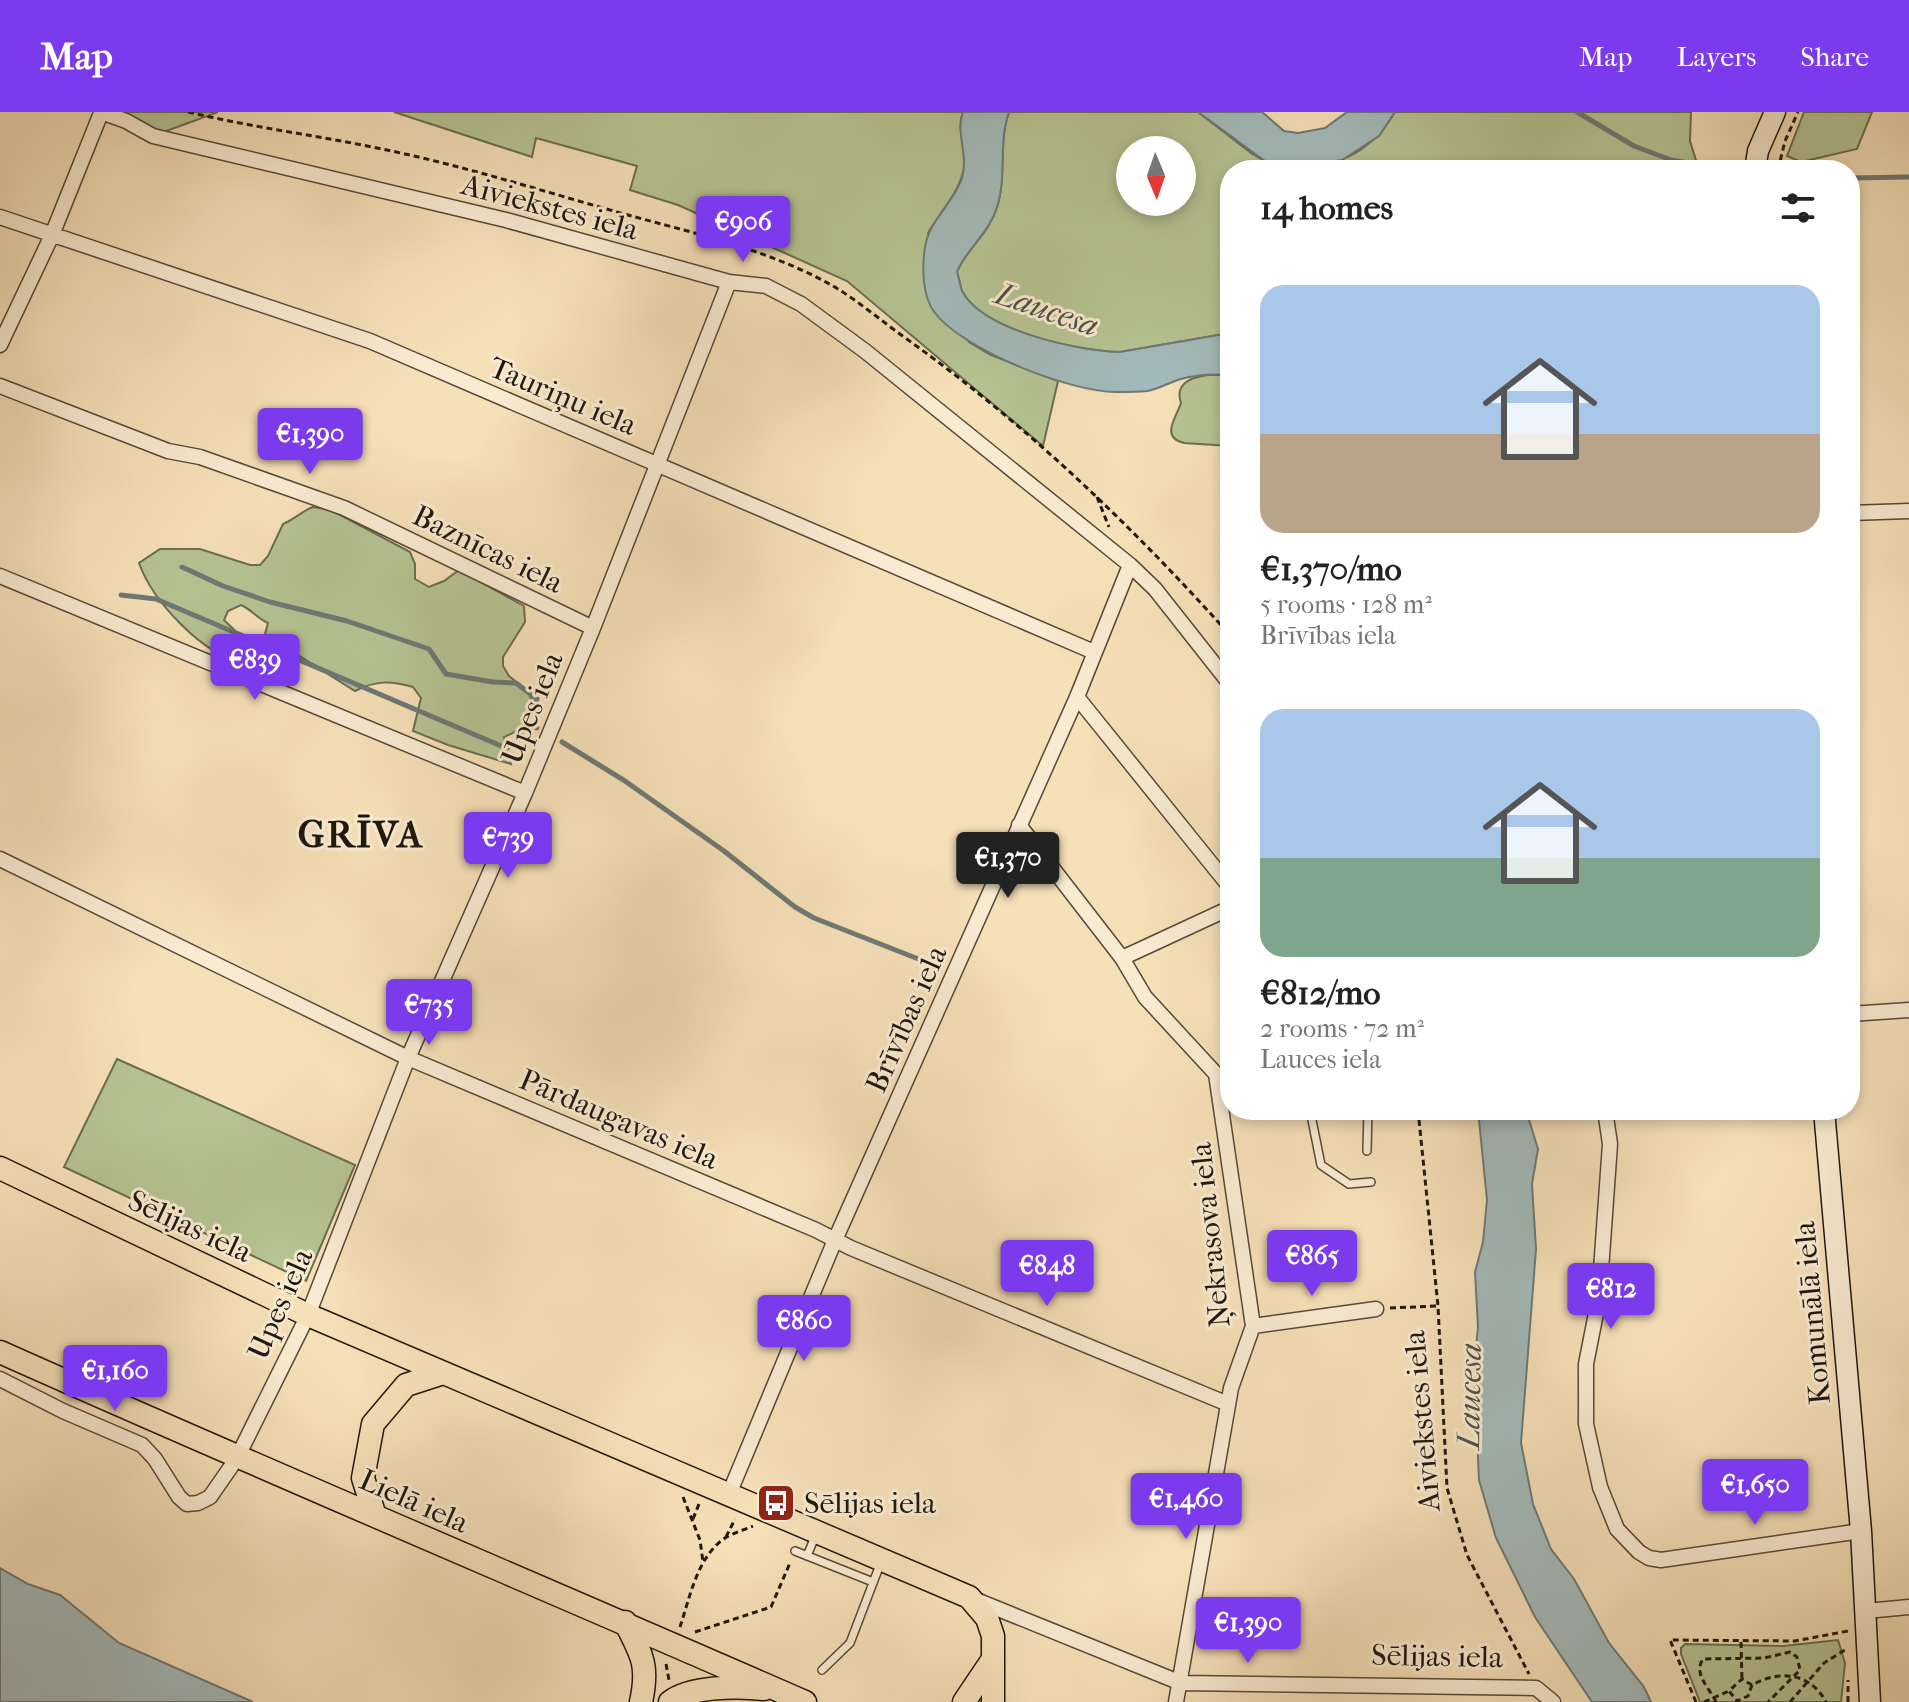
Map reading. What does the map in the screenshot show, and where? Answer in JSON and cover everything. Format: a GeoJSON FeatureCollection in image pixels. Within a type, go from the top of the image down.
{"type":"FeatureCollection","features":[{"type":"Feature","properties":{"kind":"main road","name":"Sēlijas iela"},"geometry":{"type":"LineString","coordinates":[[0,1168],[308,1315],[969,1597]]}},
{"type":"Feature","properties":{"kind":"main road","name":"Lielā iela"},"geometry":{"type":"LineString","coordinates":[[0,1352],[237,1458],[625,1622],[805,1702]]}},
{"type":"Feature","properties":{"kind":"main road"},"geometry":{"type":"LineString","coordinates":[[375,1516],[363,1478],[373,1424],[406,1385],[443,1373]]}},
{"type":"Feature","properties":{"kind":"main road"},"geometry":{"type":"LineString","coordinates":[[969,1597],[987,1618],[993,1636],[993,1702]]}},
{"type":"Feature","properties":{"kind":"main road"},"geometry":{"type":"LineString","coordinates":[[625,1622],[644,1663],[646,1678],[641,1702]]}},
{"type":"Feature","properties":{"kind":"main road"},"geometry":{"type":"LineString","coordinates":[[964,1702],[993,1659]]}},
{"type":"Feature","properties":{"kind":"main road"},"geometry":{"type":"LineString","coordinates":[[670,1691],[675,1698],[707,1690],[742,1687],[777,1690]]}},
{"type":"Feature","properties":{"kind":"street"},"geometry":{"type":"LineString","coordinates":[[0,345],[52,235],[101,112]]}},
{"type":"Feature","properties":{"kind":"street","name":"Aiviekstes iela"},"geometry":{"type":"LineString","coordinates":[[101,112],[153,136],[506,220],[729,282],[766,286],[801,304],[865,351],[1130,565],[1155,589],[1220,671]]}},
{"type":"Feature","properties":{"kind":"street"},"geometry":{"type":"LineString","coordinates":[[1757,160],[1775,112]]}},
{"type":"Feature","properties":{"kind":"street","name":"Tauriņu iela"},"geometry":{"type":"LineString","coordinates":[[0,217],[370,341],[1094,652]]}},
{"type":"Feature","properties":{"kind":"street","name":"Upes iela"},"geometry":{"type":"LineString","coordinates":[[0,1379],[63,1411],[142,1445],[187,1504],[210,1497],[237,1458],[308,1315],[408,1058],[525,793],[593,628],[729,282]]}},
{"type":"Feature","properties":{"kind":"street","name":"Baznīcas iela"},"geometry":{"type":"LineString","coordinates":[[0,386],[168,451],[200,457],[344,508],[593,628]]}},
{"type":"Feature","properties":{"kind":"street"},"geometry":{"type":"LineString","coordinates":[[1860,513],[1909,511]]}},
{"type":"Feature","properties":{"kind":"street","name":"Brīvības iela"},"geometry":{"type":"LineString","coordinates":[[729,1494],[835,1240],[1077,697],[1130,565]]}},
{"type":"Feature","properties":{"kind":"street"},"geometry":{"type":"LineString","coordinates":[[0,576],[525,793]]}},
{"type":"Feature","properties":{"kind":"street"},"geometry":{"type":"LineString","coordinates":[[1077,697],[1220,875]]}},
{"type":"Feature","properties":{"kind":"street","name":"Ņekrasova iela"},"geometry":{"type":"LineString","coordinates":[[1019,825],[1122,958],[1145,997],[1220,1070]]}},
{"type":"Feature","properties":{"kind":"street","name":"Pārdaugavas iela"},"geometry":{"type":"LineString","coordinates":[[0,859],[408,1058],[1228,1404]]}},
{"type":"Feature","properties":{"kind":"street"},"geometry":{"type":"LineString","coordinates":[[1122,958],[1220,913]]}},
{"type":"Feature","properties":{"kind":"street"},"geometry":{"type":"LineString","coordinates":[[1860,1013],[1909,1010]]}},
{"type":"Feature","properties":{"kind":"street","name":"Ņekrasova iela"},"geometry":{"type":"LineString","coordinates":[[1176,1702],[1228,1404],[1253,1326],[1229,1120]]}},
{"type":"Feature","properties":{"kind":"street"},"geometry":{"type":"LineString","coordinates":[[1606,1120],[1610,1144],[1599,1298],[1586,1364],[1586,1424],[1600,1487],[1617,1529],[1639,1552],[1661,1560],[1861,1531]]}},
{"type":"Feature","properties":{"kind":"street","name":"Komunālā iela"},"geometry":{"type":"LineString","coordinates":[[1825,1120],[1861,1531],[1870,1702]]}},
{"type":"Feature","properties":{"kind":"street"},"geometry":{"type":"LineString","coordinates":[[1253,1326],[1376,1309]]}},
{"type":"Feature","properties":{"kind":"street","name":"Sēlijas iela"},"geometry":{"type":"LineString","coordinates":[[969,1597],[1181,1683],[1506,1695],[1536,1688]]}},
{"type":"Feature","properties":{"kind":"street"},"geometry":{"type":"LineString","coordinates":[[1866,1611],[1909,1607]]}},
{"type":"Feature","properties":{"kind":"street"},"geometry":{"type":"LineString","coordinates":[[1536,1688],[1553,1702]]}},
{"type":"Feature","properties":{"kind":"lane"},"geometry":{"type":"LineString","coordinates":[[1312,1120],[1321,1165],[1349,1184],[1371,1182]]}},
{"type":"Feature","properties":{"kind":"lane"},"geometry":{"type":"LineString","coordinates":[[1367,1151],[1368,1120]]}},
{"type":"Feature","properties":{"kind":"lane"},"geometry":{"type":"LineString","coordinates":[[807,1556],[817,1532]]}},
{"type":"Feature","properties":{"kind":"lane"},"geometry":{"type":"LineString","coordinates":[[795,1551],[873,1582]]}},
{"type":"Feature","properties":{"kind":"lane"},"geometry":{"type":"LineString","coordinates":[[822,1670],[850,1643],[882,1560]]}},
{"type":"Feature","properties":{"kind":"path"},"geometry":{"type":"LineString","coordinates":[[188,112],[238,124],[378,148],[508,181],[716,239],[781,261],[834,287],[970,385],[1096,493],[1220,624]]}},
{"type":"Feature","properties":{"kind":"path"},"geometry":{"type":"LineString","coordinates":[[1780,160],[1798,112]]}},
{"type":"Feature","properties":{"kind":"path"},"geometry":{"type":"LineString","coordinates":[[1096,493],[1116,554]]}},
{"type":"Feature","properties":{"kind":"path","name":"Aiviekstes iela"},"geometry":{"type":"LineString","coordinates":[[1419,1120],[1438,1306],[1447,1488],[1467,1555],[1536,1688]]}},
{"type":"Feature","properties":{"kind":"path"},"geometry":{"type":"LineString","coordinates":[[1376,1309],[1438,1306]]}},
{"type":"Feature","properties":{"kind":"path"},"geometry":{"type":"LineString","coordinates":[[682,1495],[693,1519],[703,1562]]}},
{"type":"Feature","properties":{"kind":"path"},"geometry":{"type":"LineString","coordinates":[[693,1519],[700,1502]]}},
{"type":"Feature","properties":{"kind":"path"},"geometry":{"type":"LineString","coordinates":[[726,1537],[736,1516]]}},
{"type":"Feature","properties":{"kind":"path"},"geometry":{"type":"LineString","coordinates":[[676,1638],[703,1562],[715,1546],[726,1537],[764,1521]]}},
{"type":"Feature","properties":{"kind":"path"},"geometry":{"type":"LineString","coordinates":[[702,1629],[771,1607],[795,1551]]}},
{"type":"Feature","properties":{"kind":"path"},"geometry":{"type":"LineString","coordinates":[[1696,1702],[1670,1640],[1795,1641],[1852,1631]]}},
{"type":"Feature","properties":{"kind":"path"},"geometry":{"type":"LineString","coordinates":[[1704,1702],[1715,1700],[1742,1679],[1741,1642]]}},
{"type":"Feature","properties":{"kind":"path"},"geometry":{"type":"LineString","coordinates":[[1790,1702],[1824,1663],[1849,1647]]}},
{"type":"Feature","properties":{"kind":"path"},"geometry":{"type":"LineString","coordinates":[[1715,1700],[1699,1673],[1703,1659],[1742,1659],[1790,1652],[1797,1657],[1800,1670],[1768,1702]]}},
{"type":"Feature","properties":{"kind":"path"},"geometry":{"type":"LineString","coordinates":[[666,1660],[670,1691]]}},
{"type":"Feature","properties":{"kind":"path"},"geometry":{"type":"LineString","coordinates":[[1729,1691],[1737,1702],[1748,1696],[1752,1685],[1771,1676],[1794,1676],[1816,1688],[1826,1702]]}},
{"type":"Feature","properties":{"kind":"path"},"geometry":{"type":"LineString","coordinates":[[1742,1679],[1752,1685]]}},
{"type":"Feature","properties":{"kind":"green space"},"geometry":{"type":"Polygon","coordinates":[[[101,112],[218,112],[153,136],[101,112]]]}},
{"type":"Feature","properties":{"kind":"green space"},"geometry":{"type":"Polygon","coordinates":[[[394,112],[963,112],[960,125],[965,154],[963,171],[956,190],[928,233],[969,342],[991,355],[1058,381],[1043,446],[847,281],[678,205],[630,190],[637,166],[536,138],[532,157],[394,112]]]}},
{"type":"Feature","properties":{"kind":"green space"},"geometry":{"type":"Polygon","coordinates":[[[1009,112],[1198,112],[1263,160],[1220,160],[1220,335],[1120,352],[1102,351],[1033,336],[989,317],[973,305],[962,291],[957,272],[989,225],[1002,183],[1003,148],[1009,112]]]}},
{"type":"Feature","properties":{"kind":"green space"},"geometry":{"type":"Polygon","coordinates":[[[1395,112],[1691,112],[1690,141],[1696,160],[1340,160],[1365,147],[1395,112]]]}},
{"type":"Feature","properties":{"kind":"green space"},"geometry":{"type":"Polygon","coordinates":[[[1804,112],[1872,112],[1857,149],[1810,160],[1787,156],[1804,112]]]}},
{"type":"Feature","properties":{"kind":"green space"},"geometry":{"type":"Polygon","coordinates":[[[1220,375],[1220,445],[1184,443],[1171,432],[1181,403],[1180,390],[1186,382],[1196,377],[1220,375]]]}},
{"type":"Feature","properties":{"kind":"green space"},"geometry":{"type":"Polygon","coordinates":[[[313,507],[331,510],[410,552],[415,564],[415,579],[429,587],[459,570],[524,606],[525,622],[503,657],[503,666],[509,676],[528,691],[536,712],[515,732],[504,737],[511,764],[413,731],[421,698],[413,687],[384,683],[355,691],[265,634],[268,623],[241,605],[228,611],[224,620],[252,647],[243,663],[227,658],[196,638],[167,609],[155,594],[139,563],[160,549],[200,549],[250,565],[260,565],[268,556],[283,524],[313,507]]]}},
{"type":"Feature","properties":{"kind":"green space"},"geometry":{"type":"Polygon","coordinates":[[[117,1059],[355,1165],[306,1281],[64,1167],[117,1059]]]}},
{"type":"Feature","properties":{"kind":"green space"},"geometry":{"type":"Polygon","coordinates":[[[1838,1640],[1845,1663],[1841,1702],[1700,1702],[1681,1654],[1685,1644],[1783,1646],[1838,1640]]]}},
{"type":"Feature","properties":{"kind":"water"},"geometry":{"type":"Polygon","coordinates":[[[963,112],[1009,112],[997,207],[989,225],[957,272],[962,291],[973,305],[1010,328],[1058,343],[1102,351],[1120,352],[1220,335],[1220,375],[1177,380],[1147,391],[1096,390],[1046,377],[1019,366],[992,354],[949,327],[935,313],[928,299],[923,264],[931,228],[962,178],[963,112]]]}},
{"type":"Feature","properties":{"kind":"water"},"geometry":{"type":"Polygon","coordinates":[[[1198,112],[1262,112],[1284,131],[1298,133],[1325,128],[1347,112],[1395,112],[1379,136],[1342,160],[1263,160],[1198,112]]]}},
{"type":"Feature","properties":{"kind":"water"},"geometry":{"type":"Polygon","coordinates":[[[1479,1120],[1529,1120],[1538,1149],[1532,1184],[1536,1249],[1521,1443],[1533,1504],[1551,1549],[1574,1579],[1609,1643],[1644,1687],[1651,1702],[1592,1702],[1535,1617],[1496,1538],[1479,1480],[1474,1368],[1478,1327],[1475,1272],[1483,1242],[1487,1200],[1479,1120]]]}},
{"type":"Feature","properties":{"kind":"water"},"geometry":{"type":"Polygon","coordinates":[[[0,1568],[28,1584],[60,1595],[119,1643],[253,1702],[0,1702],[0,1568]]]}},
{"type":"Feature","properties":{"kind":"waterway"},"geometry":{"type":"LineString","coordinates":[[1577,112],[1634,146],[1671,160]]}},
{"type":"Feature","properties":{"kind":"waterway"},"geometry":{"type":"LineString","coordinates":[[1860,178],[1909,177]]}},
{"type":"Feature","properties":{"kind":"waterway"},"geometry":{"type":"LineString","coordinates":[[182,567],[223,586],[270,602],[347,621],[429,649],[446,674],[516,683],[537,699],[526,724]]}},
{"type":"Feature","properties":{"kind":"waterway"},"geometry":{"type":"LineString","coordinates":[[121,595],[156,599],[506,748],[515,745],[526,724],[537,728]]}},
{"type":"Feature","properties":{"kind":"waterway"},"geometry":{"type":"LineString","coordinates":[[562,742],[625,781],[724,851],[795,907],[814,918],[921,960]]}},
{"type":"Feature","properties":{"kind":"place","name":"Sēlijas iela"},"geometry":{"type":"Point","coordinates":[776,1503]}},
{"type":"Feature","properties":{"kind":"district","name":"GRĪVA"},"geometry":{"type":"Point","coordinates":[361,834]}},
{"type":"Feature","properties":{"kind":"water label","name":"Laucesa"},"geometry":{"type":"Point","coordinates":[1047,309]}},
{"type":"Feature","properties":{"kind":"water label","name":"Laucesa"},"geometry":{"type":"Point","coordinates":[1469,1396]}}]}
